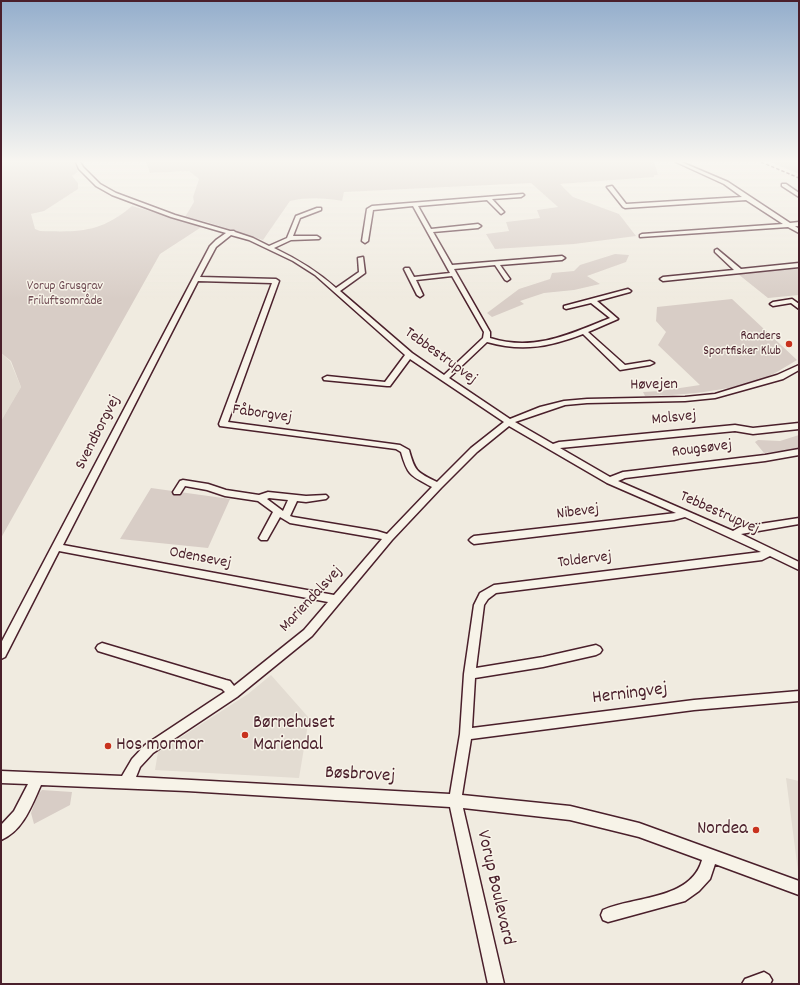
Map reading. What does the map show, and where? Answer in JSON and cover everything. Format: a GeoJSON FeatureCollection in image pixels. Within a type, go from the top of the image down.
{"type":"FeatureCollection","features":[{"type":"Feature","properties":{"kind":"street","name":"Tebbestrupvej"},"geometry":{"type":"LineString","coordinates":[[150,208],[166,214],[232,232],[271,247],[309,268],[337,290],[409,355],[509,422],[552,448],[610,481],[734,535],[799,566]]}},
{"type":"Feature","properties":{"kind":"street"},"geometry":{"type":"LineString","coordinates":[[366,241],[370,209],[379,208]]}},
{"type":"Feature","properties":{"kind":"street"},"geometry":{"type":"LineString","coordinates":[[416,208],[486,328],[486,339],[444,379]]}},
{"type":"Feature","properties":{"kind":"street"},"geometry":{"type":"LineString","coordinates":[[497,208],[501,212]]}},
{"type":"Feature","properties":{"kind":"street"},"geometry":{"type":"LineString","coordinates":[[763,208],[799,231]]}},
{"type":"Feature","properties":{"kind":"street"},"geometry":{"type":"LineString","coordinates":[[290,238],[298,216],[314,212]]}},
{"type":"Feature","properties":{"kind":"street"},"geometry":{"type":"LineString","coordinates":[[642,236],[799,224]]}},
{"type":"Feature","properties":{"kind":"street"},"geometry":{"type":"LineString","coordinates":[[429,231],[478,226]]}},
{"type":"Feature","properties":{"kind":"street","name":"Svendborgvej"},"geometry":{"type":"LineString","coordinates":[[1,654],[212,246],[232,232]]}},
{"type":"Feature","properties":{"kind":"street"},"geometry":{"type":"LineString","coordinates":[[271,247],[290,238],[317,238]]}},
{"type":"Feature","properties":{"kind":"street"},"geometry":{"type":"LineString","coordinates":[[717,251],[739,271]]}},
{"type":"Feature","properties":{"kind":"street"},"geometry":{"type":"LineString","coordinates":[[337,290],[362,273],[361,258]]}},
{"type":"Feature","properties":{"kind":"street"},"geometry":{"type":"LineString","coordinates":[[450,267],[562,258]]}},
{"type":"Feature","properties":{"kind":"street"},"geometry":{"type":"LineString","coordinates":[[496,263],[507,279]]}},
{"type":"Feature","properties":{"kind":"street"},"geometry":{"type":"LineString","coordinates":[[663,279],[799,265]]}},
{"type":"Feature","properties":{"kind":"street"},"geometry":{"type":"LineString","coordinates":[[407,269],[420,295]]}},
{"type":"Feature","properties":{"kind":"street"},"geometry":{"type":"LineString","coordinates":[[412,279],[454,274]]}},
{"type":"Feature","properties":{"kind":"street","name":"Fåborgvej"},"geometry":{"type":"LineString","coordinates":[[196,279],[276,281],[223,424],[397,447],[405,450],[410,469],[418,476],[438,486]]}},
{"type":"Feature","properties":{"kind":"street"},"geometry":{"type":"LineString","coordinates":[[566,307],[628,291]]}},
{"type":"Feature","properties":{"kind":"street"},"geometry":{"type":"LineString","coordinates":[[486,339],[505,345],[534,346],[548,343],[615,319],[593,301]]}},
{"type":"Feature","properties":{"kind":"street"},"geometry":{"type":"LineString","coordinates":[[773,304],[792,301],[799,307]]}},
{"type":"Feature","properties":{"kind":"street"},"geometry":{"type":"LineString","coordinates":[[583,331],[623,368],[650,363]]}},
{"type":"Feature","properties":{"kind":"street"},"geometry":{"type":"LineString","coordinates":[[327,378],[387,384],[409,355]]}},
{"type":"Feature","properties":{"kind":"street","name":"Høvejen"},"geometry":{"type":"LineString","coordinates":[[509,422],[564,403],[587,400],[686,399],[715,396],[758,384],[799,367]]}},
{"type":"Feature","properties":{"kind":"street","name":"Mariendalsvej"},"geometry":{"type":"LineString","coordinates":[[126,782],[136,763],[149,749],[234,693],[308,633],[389,538],[438,486],[474,450],[509,422]]}},
{"type":"Feature","properties":{"kind":"street","name":"Molsvej"},"geometry":{"type":"LineString","coordinates":[[552,448],[559,445],[735,428],[753,431],[799,426]]}},
{"type":"Feature","properties":{"kind":"street","name":"Rougsøvej"},"geometry":{"type":"LineString","coordinates":[[610,481],[623,475],[765,458],[799,452]]}},
{"type":"Feature","properties":{"kind":"street"},"geometry":{"type":"LineString","coordinates":[[177,492],[183,483],[208,487],[225,493],[260,498],[268,495],[306,499],[323,496]]}},
{"type":"Feature","properties":{"kind":"street"},"geometry":{"type":"LineString","coordinates":[[260,498],[290,520],[377,534],[389,538]]}},
{"type":"Feature","properties":{"kind":"street"},"geometry":{"type":"LineString","coordinates":[[264,538],[294,498]]}},
{"type":"Feature","properties":{"kind":"street","name":"Nibevej"},"geometry":{"type":"LineString","coordinates":[[474,540],[669,518],[685,514]]}},
{"type":"Feature","properties":{"kind":"street"},"geometry":{"type":"LineString","coordinates":[[734,535],[740,530],[799,521]]}},
{"type":"Feature","properties":{"kind":"street","name":"Odensevej"},"geometry":{"type":"LineString","coordinates":[[57,547],[337,600]]}},
{"type":"Feature","properties":{"kind":"street","name":"Toldervej"},"geometry":{"type":"LineString","coordinates":[[455,801],[466,734],[470,674],[480,605],[484,596],[494,589],[762,556],[770,552]]}},
{"type":"Feature","properties":{"kind":"street"},"geometry":{"type":"LineString","coordinates":[[102,648],[226,686],[234,693]]}},
{"type":"Feature","properties":{"kind":"street"},"geometry":{"type":"LineString","coordinates":[[470,674],[543,662],[596,650]]}},
{"type":"Feature","properties":{"kind":"street","name":"Herningvej"},"geometry":{"type":"LineString","coordinates":[[466,734],[694,705],[799,696]]}},
{"type":"Feature","properties":{"kind":"street","name":"Bøsbrovej"},"geometry":{"type":"LineString","coordinates":[[1,777],[126,782],[455,801],[570,813],[639,830],[799,888]]}},
{"type":"Feature","properties":{"kind":"street"},"geometry":{"type":"LineString","coordinates":[[1,833],[11,826],[23,810],[37,779]]}},
{"type":"Feature","properties":{"kind":"street","name":"Vorup Boulevard"},"geometry":{"type":"LineString","coordinates":[[455,801],[496,984]]}},
{"type":"Feature","properties":{"kind":"street"},"geometry":{"type":"LineString","coordinates":[[608,915],[680,896],[694,886],[705,874],[710,856]]}},
{"type":"Feature","properties":{"kind":"shaded area"},"geometry":{"type":"Polygon","coordinates":[[[1,353],[10,361],[21,387],[1,421],[1,353]]]}},
{"type":"Feature","properties":{"kind":"shaded area","name":"Børnehuset Mariendal"},"geometry":{"type":"Polygon","coordinates":[[[271,675],[309,718],[299,778],[155,770],[158,752],[248,694],[271,675]]]}},
{"type":"Feature","properties":{"kind":"shaded area"},"geometry":{"type":"Polygon","coordinates":[[[786,778],[799,781],[799,872],[798,871],[786,778]]]}},
{"type":"Feature","properties":{"kind":"green space","name":"Vorup Grusgrav Friluftsområde"},"geometry":{"type":"Polygon","coordinates":[[[1,208],[49,208],[44,211],[31,214],[35,229],[40,231],[78,231],[89,229],[110,221],[129,208],[139,208],[203,226],[160,254],[1,538],[1,421],[21,387],[11,361],[1,353],[1,208]]]}},
{"type":"Feature","properties":{"kind":"green space"},"geometry":{"type":"Polygon","coordinates":[[[190,208],[285,208],[263,240],[207,222],[185,217],[190,208]]]}},
{"type":"Feature","properties":{"kind":"green space"},"geometry":{"type":"Polygon","coordinates":[[[551,208],[603,208],[619,214],[636,236],[574,244],[495,249],[486,234],[509,231],[506,222],[540,218],[537,210],[551,208]]]}},
{"type":"Feature","properties":{"kind":"green space"},"geometry":{"type":"Polygon","coordinates":[[[615,254],[629,255],[626,262],[587,276],[600,284],[574,290],[544,293],[520,301],[524,304],[492,317],[487,313],[519,289],[550,279],[552,273],[574,271],[580,265],[615,254]]]}},
{"type":"Feature","properties":{"kind":"green space"},"geometry":{"type":"Polygon","coordinates":[[[799,268],[799,295],[768,298],[738,274],[799,268]]]}},
{"type":"Feature","properties":{"kind":"green space"},"geometry":{"type":"Polygon","coordinates":[[[732,299],[797,360],[769,376],[745,384],[702,392],[645,396],[643,392],[700,385],[658,345],[666,332],[656,321],[657,307],[732,299]]]}},
{"type":"Feature","properties":{"kind":"green space"},"geometry":{"type":"Polygon","coordinates":[[[799,435],[799,449],[764,453],[755,442],[758,440],[780,441],[799,435]]]}},
{"type":"Feature","properties":{"kind":"green space"},"geometry":{"type":"Polygon","coordinates":[[[151,488],[230,499],[208,548],[120,539],[151,488]]]}},
{"type":"Feature","properties":{"kind":"green space"},"geometry":{"type":"Polygon","coordinates":[[[42,790],[72,792],[70,805],[34,824],[31,813],[38,794],[42,790]]]}},
{"type":"Feature","properties":{"kind":"place","name":"Randers Sportfisker Klub"},"geometry":{"type":"Point","coordinates":[789,344]}},
{"type":"Feature","properties":{"kind":"place","name":"Børnehuset Mariendal"},"geometry":{"type":"Point","coordinates":[245,735]}},
{"type":"Feature","properties":{"kind":"place","name":"Hos mormor"},"geometry":{"type":"Point","coordinates":[108,746]}},
{"type":"Feature","properties":{"kind":"place","name":"Nordea"},"geometry":{"type":"Point","coordinates":[756,830]}}]}
